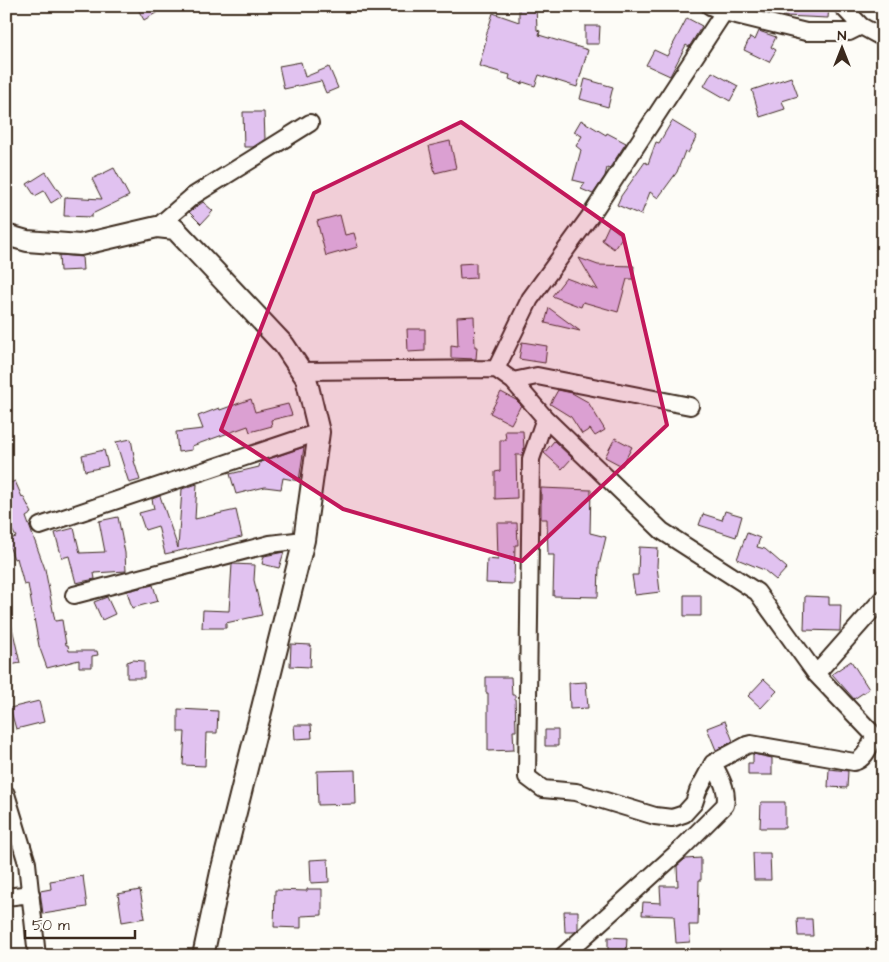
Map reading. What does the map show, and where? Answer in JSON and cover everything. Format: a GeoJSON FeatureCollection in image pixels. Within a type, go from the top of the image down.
{"type":"FeatureCollection","features":[{"type":"Feature","properties":{"kind":"street"},"geometry":{"type":"LineString","coordinates":[[842,6],[861,26],[883,38]]}},
{"type":"Feature","properties":{"kind":"street"},"geometry":{"type":"LineString","coordinates":[[496,369],[530,299],[592,215],[717,9],[806,32],[849,32],[861,26]]}},
{"type":"Feature","properties":{"kind":"street"},"geometry":{"type":"LineString","coordinates":[[157,227],[193,196],[310,123]]}},
{"type":"Feature","properties":{"kind":"street"},"geometry":{"type":"LineString","coordinates":[[6,235],[27,242],[80,245],[157,227],[175,229],[284,345],[306,378],[319,432],[304,540],[221,872],[203,956]]}},
{"type":"Feature","properties":{"kind":"street"},"geometry":{"type":"LineString","coordinates":[[302,371],[496,369],[513,381],[545,418],[662,531],[757,592],[816,674],[879,737],[859,761],[846,762],[751,744],[746,745],[713,763],[698,791],[694,804],[684,814],[672,818],[655,816],[576,792],[543,788],[527,777],[531,459],[545,418]]}},
{"type":"Feature","properties":{"kind":"street"},"geometry":{"type":"LineString","coordinates":[[513,381],[537,376],[690,406]]}},
{"type":"Feature","properties":{"kind":"street"},"geometry":{"type":"LineString","coordinates":[[40,526],[319,432]]}},
{"type":"Feature","properties":{"kind":"street"},"geometry":{"type":"LineString","coordinates":[[74,595],[270,544],[304,540]]}},
{"type":"Feature","properties":{"kind":"street"},"geometry":{"type":"LineString","coordinates":[[816,674],[883,598]]}},
{"type":"Feature","properties":{"kind":"street"},"geometry":{"type":"LineString","coordinates":[[562,956],[680,850],[725,805],[727,799],[724,786],[713,763]]}},
{"type":"Feature","properties":{"kind":"street"},"geometry":{"type":"LineString","coordinates":[[6,794],[28,863],[37,956]]}},
{"type":"Feature","properties":{"kind":"street"},"geometry":{"type":"LineString","coordinates":[[6,897],[31,894]]}},
{"type":"Feature","properties":{"kind":"highlighted area"},"geometry":{"type":"Polygon","coordinates":[[[461,122],[623,235],[667,425],[522,561],[343,509],[221,430],[314,193],[461,122]]]}},
{"type":"Feature","properties":{"kind":"building"},"geometry":{"type":"Polygon","coordinates":[[[136,6],[168,6],[144,20],[136,6]]]}},
{"type":"Feature","properties":{"kind":"building"},"geometry":{"type":"Polygon","coordinates":[[[519,6],[536,6],[539,35],[588,50],[577,87],[539,75],[535,86],[523,82],[522,84],[509,79],[510,75],[479,66],[493,13],[519,22],[519,6]]]}},
{"type":"Feature","properties":{"kind":"building"},"geometry":{"type":"Polygon","coordinates":[[[784,6],[829,6],[828,18],[784,16],[784,6]]]}},
{"type":"Feature","properties":{"kind":"building"},"geometry":{"type":"Polygon","coordinates":[[[687,18],[702,26],[689,47],[686,45],[670,76],[646,65],[654,50],[667,56],[687,18]]]}},
{"type":"Feature","properties":{"kind":"building"},"geometry":{"type":"Polygon","coordinates":[[[585,26],[600,26],[599,44],[585,44],[585,26]]]}},
{"type":"Feature","properties":{"kind":"building"},"geometry":{"type":"Polygon","coordinates":[[[759,31],[776,37],[771,47],[776,50],[769,62],[744,50],[750,37],[755,40],[759,31]]]}},
{"type":"Feature","properties":{"kind":"building"},"geometry":{"type":"Polygon","coordinates":[[[301,62],[305,77],[329,67],[338,88],[326,93],[321,81],[284,89],[279,66],[301,62]]]}},
{"type":"Feature","properties":{"kind":"building"},"geometry":{"type":"Polygon","coordinates":[[[712,72],[738,86],[730,101],[704,86],[712,72]]]}},
{"type":"Feature","properties":{"kind":"building"},"geometry":{"type":"Polygon","coordinates":[[[791,77],[798,96],[782,101],[785,109],[760,117],[752,90],[791,77]]]}},
{"type":"Feature","properties":{"kind":"building"},"geometry":{"type":"Polygon","coordinates":[[[585,79],[613,87],[608,107],[580,99],[585,79]]]}},
{"type":"Feature","properties":{"kind":"building"},"geometry":{"type":"Polygon","coordinates":[[[243,112],[264,112],[265,139],[253,147],[244,147],[243,112]]]}},
{"type":"Feature","properties":{"kind":"building"},"geometry":{"type":"Polygon","coordinates":[[[581,120],[606,135],[607,133],[626,143],[609,169],[607,168],[605,176],[593,194],[581,189],[585,183],[573,180],[581,150],[576,146],[582,136],[574,132],[581,120]]]}},
{"type":"Feature","properties":{"kind":"building"},"geometry":{"type":"Polygon","coordinates":[[[672,121],[697,136],[688,153],[685,151],[677,172],[658,198],[650,192],[641,215],[617,205],[621,196],[645,162],[648,164],[656,142],[659,143],[672,121]]]}},
{"type":"Feature","properties":{"kind":"building"},"geometry":{"type":"Polygon","coordinates":[[[450,141],[456,168],[435,173],[429,146],[450,141]]]}},
{"type":"Feature","properties":{"kind":"building"},"geometry":{"type":"Polygon","coordinates":[[[114,168],[129,196],[92,214],[92,217],[64,216],[65,197],[102,199],[92,179],[114,168]]]}},
{"type":"Feature","properties":{"kind":"building"},"geometry":{"type":"Polygon","coordinates":[[[46,172],[62,196],[51,203],[44,191],[35,196],[27,184],[46,172]]]}},
{"type":"Feature","properties":{"kind":"building"},"geometry":{"type":"Polygon","coordinates":[[[203,202],[213,211],[201,224],[189,212],[203,202]]]}},
{"type":"Feature","properties":{"kind":"building"},"geometry":{"type":"Polygon","coordinates":[[[340,215],[345,235],[354,233],[358,247],[326,256],[317,221],[340,215]]]}},
{"type":"Feature","properties":{"kind":"building"},"geometry":{"type":"Polygon","coordinates":[[[609,225],[623,236],[614,249],[602,240],[609,225]]]}},
{"type":"Feature","properties":{"kind":"building"},"geometry":{"type":"Polygon","coordinates":[[[59,255],[82,257],[83,270],[60,271],[59,255]]]}},
{"type":"Feature","properties":{"kind":"building"},"geometry":{"type":"Polygon","coordinates":[[[579,258],[598,265],[634,266],[633,279],[627,279],[618,312],[583,302],[581,307],[552,296],[566,278],[598,290],[579,258]]]}},
{"type":"Feature","properties":{"kind":"building"},"geometry":{"type":"Polygon","coordinates":[[[476,263],[476,278],[460,279],[459,264],[476,263]]]}},
{"type":"Feature","properties":{"kind":"building"},"geometry":{"type":"Polygon","coordinates":[[[549,308],[580,331],[545,323],[549,308]]]}},
{"type":"Feature","properties":{"kind":"building"},"geometry":{"type":"Polygon","coordinates":[[[474,316],[475,347],[477,347],[476,359],[451,358],[451,345],[458,346],[457,317],[474,316]]]}},
{"type":"Feature","properties":{"kind":"building"},"geometry":{"type":"Polygon","coordinates":[[[407,329],[425,329],[425,351],[408,352],[407,329]]]}},
{"type":"Feature","properties":{"kind":"building"},"geometry":{"type":"Polygon","coordinates":[[[522,342],[547,346],[545,363],[519,359],[522,342]]]}},
{"type":"Feature","properties":{"kind":"building"},"geometry":{"type":"Polygon","coordinates":[[[558,390],[572,393],[588,402],[605,430],[595,436],[590,429],[582,434],[571,417],[550,404],[558,390]]]}},
{"type":"Feature","properties":{"kind":"building"},"geometry":{"type":"Polygon","coordinates":[[[501,392],[521,405],[511,424],[490,413],[501,392]]]}},
{"type":"Feature","properties":{"kind":"building"},"geometry":{"type":"Polygon","coordinates":[[[251,399],[255,412],[288,404],[292,415],[271,420],[272,426],[250,432],[248,426],[192,446],[192,450],[178,452],[176,432],[203,429],[198,416],[251,399]]]}},
{"type":"Feature","properties":{"kind":"building"},"geometry":{"type":"Polygon","coordinates":[[[505,431],[523,431],[524,450],[522,455],[516,455],[517,498],[495,499],[495,472],[500,471],[500,440],[506,440],[505,431]]]}},
{"type":"Feature","properties":{"kind":"building"},"geometry":{"type":"Polygon","coordinates":[[[615,438],[632,447],[622,466],[605,457],[615,438]]]}},
{"type":"Feature","properties":{"kind":"building"},"geometry":{"type":"Polygon","coordinates":[[[131,439],[134,461],[140,480],[129,483],[116,442],[131,439]]]}},
{"type":"Feature","properties":{"kind":"building"},"geometry":{"type":"Polygon","coordinates":[[[554,441],[572,458],[562,469],[544,453],[554,441]]]}},
{"type":"Feature","properties":{"kind":"building"},"geometry":{"type":"Polygon","coordinates":[[[304,447],[299,481],[283,478],[281,489],[265,487],[236,494],[230,474],[259,467],[260,462],[304,447]]]}},
{"type":"Feature","properties":{"kind":"building"},"geometry":{"type":"Polygon","coordinates":[[[104,450],[108,466],[85,471],[82,455],[104,450]]]}},
{"type":"Feature","properties":{"kind":"building"},"geometry":{"type":"Polygon","coordinates":[[[15,481],[32,513],[26,517],[45,569],[55,621],[62,620],[66,645],[68,645],[69,651],[97,651],[98,655],[92,656],[92,667],[79,667],[79,660],[47,668],[39,646],[28,584],[24,585],[17,558],[14,559],[7,540],[16,537],[6,519],[6,485],[15,481]]]}},
{"type":"Feature","properties":{"kind":"building"},"geometry":{"type":"Polygon","coordinates":[[[197,484],[195,519],[236,510],[242,537],[165,554],[158,526],[145,530],[139,513],[154,509],[152,499],[160,496],[178,548],[182,489],[197,484]]]}},
{"type":"Feature","properties":{"kind":"building"},"geometry":{"type":"Polygon","coordinates":[[[541,488],[591,490],[590,533],[606,537],[599,566],[598,597],[553,596],[554,555],[548,555],[547,519],[541,519],[541,488]]]}},
{"type":"Feature","properties":{"kind":"building"},"geometry":{"type":"Polygon","coordinates":[[[725,511],[742,516],[736,537],[699,525],[703,514],[722,520],[725,511]]]}},
{"type":"Feature","properties":{"kind":"building"},"geometry":{"type":"Polygon","coordinates":[[[118,517],[125,553],[126,571],[94,573],[95,579],[76,583],[69,556],[62,558],[55,533],[74,528],[80,553],[105,552],[99,521],[118,517]]]}},
{"type":"Feature","properties":{"kind":"building"},"geometry":{"type":"Polygon","coordinates":[[[497,523],[517,523],[518,545],[515,545],[514,584],[486,583],[487,559],[498,560],[497,523]]]}},
{"type":"Feature","properties":{"kind":"building"},"geometry":{"type":"Polygon","coordinates":[[[747,533],[760,538],[757,547],[765,549],[787,568],[776,580],[764,570],[737,559],[747,533]]]}},
{"type":"Feature","properties":{"kind":"building"},"geometry":{"type":"Polygon","coordinates":[[[639,547],[658,548],[657,566],[660,592],[635,595],[632,575],[638,575],[639,547]]]}},
{"type":"Feature","properties":{"kind":"building"},"geometry":{"type":"Polygon","coordinates":[[[284,552],[279,568],[262,564],[264,556],[284,552]]]}},
{"type":"Feature","properties":{"kind":"building"},"geometry":{"type":"Polygon","coordinates":[[[232,564],[255,565],[254,580],[262,615],[226,623],[226,628],[202,628],[203,610],[229,611],[232,564]]]}},
{"type":"Feature","properties":{"kind":"building"},"geometry":{"type":"Polygon","coordinates":[[[153,585],[158,601],[132,608],[127,591],[153,585]]]}},
{"type":"Feature","properties":{"kind":"building"},"geometry":{"type":"Polygon","coordinates":[[[684,595],[701,595],[701,616],[684,616],[684,595]]]}},
{"type":"Feature","properties":{"kind":"building"},"geometry":{"type":"Polygon","coordinates":[[[805,596],[829,597],[829,605],[841,605],[840,631],[804,630],[805,596]]]}},
{"type":"Feature","properties":{"kind":"building"},"geometry":{"type":"Polygon","coordinates":[[[107,597],[115,614],[102,620],[94,602],[107,597]]]}},
{"type":"Feature","properties":{"kind":"building"},"geometry":{"type":"Polygon","coordinates":[[[6,623],[11,623],[20,663],[6,666],[6,623]]]}},
{"type":"Feature","properties":{"kind":"building"},"geometry":{"type":"Polygon","coordinates":[[[291,644],[311,645],[310,667],[290,666],[291,644]]]}},
{"type":"Feature","properties":{"kind":"building"},"geometry":{"type":"Polygon","coordinates":[[[133,660],[144,661],[144,678],[127,678],[127,662],[133,660]]]}},
{"type":"Feature","properties":{"kind":"building"},"geometry":{"type":"Polygon","coordinates":[[[851,661],[869,689],[854,699],[832,674],[851,661]]]}},
{"type":"Feature","properties":{"kind":"building"},"geometry":{"type":"Polygon","coordinates":[[[486,677],[511,677],[512,695],[515,695],[516,731],[513,731],[514,750],[488,751],[488,693],[486,693],[486,677]]]}},
{"type":"Feature","properties":{"kind":"building"},"geometry":{"type":"Polygon","coordinates":[[[764,679],[777,691],[761,708],[748,696],[764,679]]]}},
{"type":"Feature","properties":{"kind":"building"},"geometry":{"type":"Polygon","coordinates":[[[586,682],[588,708],[570,709],[569,683],[586,682]]]}},
{"type":"Feature","properties":{"kind":"building"},"geometry":{"type":"Polygon","coordinates":[[[39,701],[44,722],[16,729],[10,708],[39,701]]]}},
{"type":"Feature","properties":{"kind":"building"},"geometry":{"type":"Polygon","coordinates":[[[178,709],[218,711],[217,733],[206,733],[205,766],[183,765],[185,732],[178,732],[178,709]]]}},
{"type":"Feature","properties":{"kind":"building"},"geometry":{"type":"Polygon","coordinates":[[[725,721],[733,741],[716,750],[707,728],[725,721]]]}},
{"type":"Feature","properties":{"kind":"building"},"geometry":{"type":"Polygon","coordinates":[[[294,725],[311,725],[312,738],[295,739],[294,725]]]}},
{"type":"Feature","properties":{"kind":"building"},"geometry":{"type":"Polygon","coordinates":[[[545,730],[558,730],[558,746],[545,746],[545,730]]]}},
{"type":"Feature","properties":{"kind":"building"},"geometry":{"type":"Polygon","coordinates":[[[753,754],[772,758],[772,775],[748,775],[748,763],[753,763],[753,754]]]}},
{"type":"Feature","properties":{"kind":"building"},"geometry":{"type":"Polygon","coordinates":[[[829,769],[848,771],[847,788],[828,787],[829,769]]]}},
{"type":"Feature","properties":{"kind":"building"},"geometry":{"type":"Polygon","coordinates":[[[355,770],[356,804],[318,805],[317,771],[355,770]]]}},
{"type":"Feature","properties":{"kind":"building"},"geometry":{"type":"Polygon","coordinates":[[[761,802],[785,802],[785,828],[760,828],[761,802]]]}},
{"type":"Feature","properties":{"kind":"building"},"geometry":{"type":"Polygon","coordinates":[[[753,853],[770,853],[771,880],[754,880],[753,853]]]}},
{"type":"Feature","properties":{"kind":"building"},"geometry":{"type":"Polygon","coordinates":[[[701,858],[698,925],[689,925],[690,942],[676,943],[674,916],[642,915],[643,902],[661,903],[660,886],[678,886],[677,866],[685,859],[701,858]]]}},
{"type":"Feature","properties":{"kind":"building"},"geometry":{"type":"Polygon","coordinates":[[[328,859],[329,882],[311,883],[310,860],[328,859]]]}},
{"type":"Feature","properties":{"kind":"building"},"geometry":{"type":"Polygon","coordinates":[[[83,876],[87,907],[43,914],[40,891],[51,889],[50,881],[83,876]]]}},
{"type":"Feature","properties":{"kind":"building"},"geometry":{"type":"Polygon","coordinates":[[[307,889],[322,889],[322,915],[301,916],[301,928],[274,927],[275,890],[307,891],[307,889]]]}},
{"type":"Feature","properties":{"kind":"building"},"geometry":{"type":"Polygon","coordinates":[[[140,890],[145,918],[122,922],[118,894],[140,890]]]}},
{"type":"Feature","properties":{"kind":"building"},"geometry":{"type":"Polygon","coordinates":[[[564,911],[578,911],[578,929],[575,932],[565,932],[564,911]]]}},
{"type":"Feature","properties":{"kind":"building"},"geometry":{"type":"Polygon","coordinates":[[[797,919],[812,919],[813,936],[798,936],[797,919]]]}},
{"type":"Feature","properties":{"kind":"building"},"geometry":{"type":"Polygon","coordinates":[[[608,937],[627,938],[626,954],[608,953],[608,937]]]}}]}
